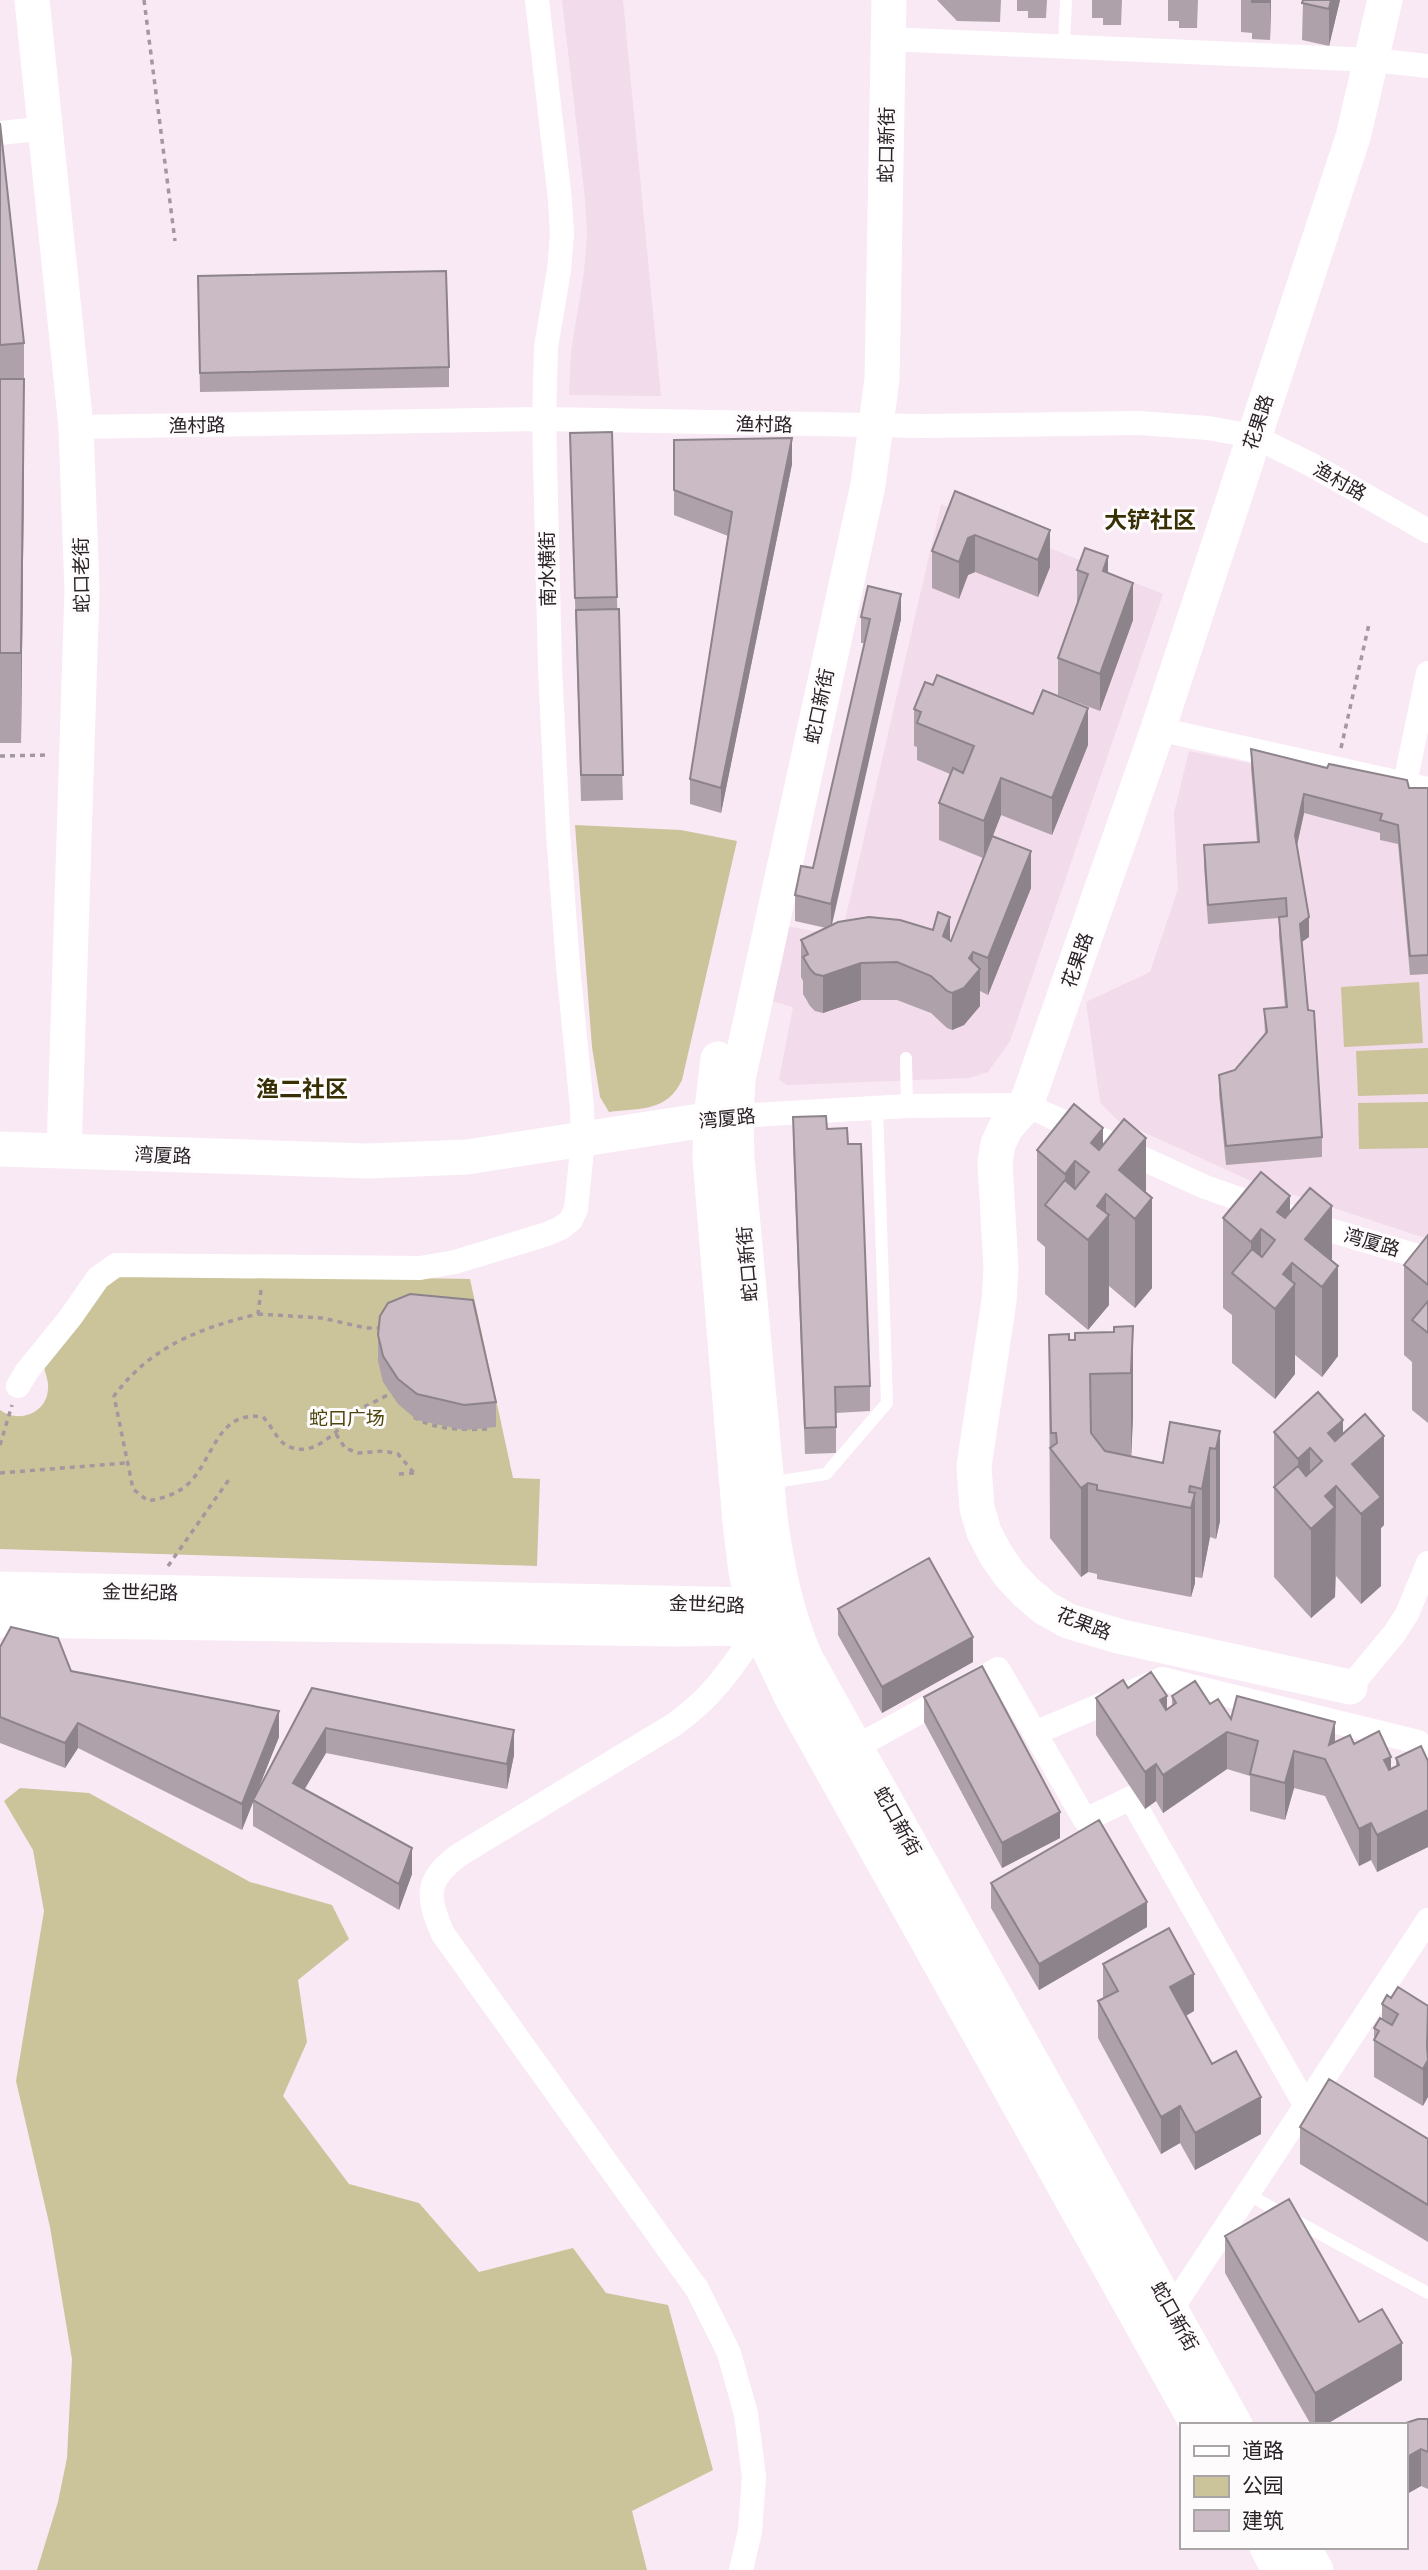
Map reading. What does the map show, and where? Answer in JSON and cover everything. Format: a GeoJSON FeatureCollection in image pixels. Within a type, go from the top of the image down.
{"type":"FeatureCollection","features":[{"type":"Feature","properties":{"kind":"street","name":"蛇口老街"},"geometry":{"type":"LineString","coordinates":[[32,0],[76,427],[82,590],[79,755],[64,1151]]}},
{"type":"Feature","properties":{"kind":"street","name":"南水横街"},"geometry":{"type":"LineString","coordinates":[[18,1386],[98,1278],[110,1268],[122,1264],[420,1268],[455,1262],[547,1234],[571,1220],[576,1209],[583,1140],[582,1108],[558,833],[550,667],[544,419],[546,347],[562,234],[537,0]]}},
{"type":"Feature","properties":{"kind":"street","name":"蛇口新街"},"geometry":{"type":"LineString","coordinates":[[869,0],[863,376],[868,485],[740,1062],[723,1117],[711,1179],[741,1529],[799,1710],[1197,2423]]}},
{"type":"Feature","properties":{"kind":"street","name":"蛇口新街"},"geometry":{"type":"LineString","coordinates":[[866,426],[882,379],[889,0]]}},
{"type":"Feature","properties":{"kind":"street","name":"花果路"},"geometry":{"type":"LineString","coordinates":[[1350,1687],[1118,1636],[1068,1621],[1045,1608],[1027,1593],[996,1555],[984,1532],[978,1508],[974,1466],[999,1301],[1001,1268],[995,1163],[998,1144],[1006,1127],[1026,1105],[1158,729],[1353,137],[1385,0]]}},
{"type":"Feature","properties":{"kind":"street"},"geometry":{"type":"LineString","coordinates":[[888,38],[1373,60],[1428,66]]}},
{"type":"Feature","properties":{"kind":"street"},"geometry":{"type":"LineString","coordinates":[[0,133],[47,128]]}},
{"type":"Feature","properties":{"kind":"street","name":"渔村路"},"geometry":{"type":"LineString","coordinates":[[76,427],[544,419],[866,426],[1139,423],[1208,428],[1253,436],[1312,464],[1428,531]]}},
{"type":"Feature","properties":{"kind":"street"},"geometry":{"type":"LineString","coordinates":[[1158,729],[1416,786],[1428,673]]}},
{"type":"Feature","properties":{"kind":"street","name":"湾厦路"},"geometry":{"type":"LineString","coordinates":[[0,1149],[418,1161],[467,1157],[723,1117],[877,1108],[1026,1105],[1205,1187],[1320,1227],[1428,1259]]}},
{"type":"Feature","properties":{"kind":"street","name":"蛇口新街"},"geometry":{"type":"LineString","coordinates":[[723,1117],[737,1159],[777,1564],[767,1617]]}},
{"type":"Feature","properties":{"kind":"street"},"geometry":{"type":"LineString","coordinates":[[1350,1687],[1407,1614],[1428,1563]]}},
{"type":"Feature","properties":{"kind":"street","name":"金世纪路"},"geometry":{"type":"LineString","coordinates":[[1,1612],[166,1592],[767,1617]]}},
{"type":"Feature","properties":{"kind":"street","name":"金世纪路"},"geometry":{"type":"LineString","coordinates":[[1,1612],[676,1629],[767,1617]]}},
{"type":"Feature","properties":{"kind":"street"},"geometry":{"type":"LineString","coordinates":[[741,2570],[750,2531],[754,2477],[746,2414],[729,2353],[696,2289],[443,1934],[430,1896],[433,1880],[444,1866],[459,1855],[675,1724],[700,1706],[719,1685],[767,1617]]}},
{"type":"Feature","properties":{"kind":"street","name":"蛇口新街"},"geometry":{"type":"LineString","coordinates":[[767,1617],[806,1659],[1234,2423]]}},
{"type":"Feature","properties":{"kind":"street"},"geometry":{"type":"LineString","coordinates":[[856,1746],[998,1669],[1085,1820],[1131,1798],[1306,2105]]}},
{"type":"Feature","properties":{"kind":"street"},"geometry":{"type":"LineString","coordinates":[[1035,1733],[1162,1679],[1418,1742],[1428,1760]]}},
{"type":"Feature","properties":{"kind":"street"},"geometry":{"type":"LineString","coordinates":[[1171,2310],[1428,1920]]}},
{"type":"Feature","properties":{"kind":"street"},"geometry":{"type":"LineString","coordinates":[[1268,2549],[1279,2570]]}},
{"type":"Feature","properties":{"kind":"street"},"geometry":{"type":"LineString","coordinates":[[1304,2549],[1316,2570]]}},
{"type":"Feature","properties":{"kind":"lane"},"geometry":{"type":"LineString","coordinates":[[1064,46],[1066,0]]}},
{"type":"Feature","properties":{"kind":"lane"},"geometry":{"type":"LineString","coordinates":[[906,1058],[907,1107]]}},
{"type":"Feature","properties":{"kind":"lane"},"geometry":{"type":"LineString","coordinates":[[767,1483],[826,1474],[887,1403],[877,1108]]}},
{"type":"Feature","properties":{"kind":"lane"},"geometry":{"type":"LineString","coordinates":[[1247,2194],[1428,2293]]}},
{"type":"Feature","properties":{"kind":"path"},"geometry":{"type":"LineString","coordinates":[[144,0],[175,241]]}},
{"type":"Feature","properties":{"kind":"path"},"geometry":{"type":"LineString","coordinates":[[1336,767],[1369,624]]}},
{"type":"Feature","properties":{"kind":"path"},"geometry":{"type":"LineString","coordinates":[[0,756],[79,755]]}},
{"type":"Feature","properties":{"kind":"path"},"geometry":{"type":"LineString","coordinates":[[258,1314],[263,1266]]}},
{"type":"Feature","properties":{"kind":"path"},"geometry":{"type":"LineString","coordinates":[[384,1335],[388,1328],[366,1328],[322,1318],[258,1314],[194,1332],[156,1354],[124,1383],[114,1396],[133,1489],[148,1501],[172,1496],[187,1484],[225,1429],[239,1417],[263,1417],[283,1443],[295,1448],[320,1444],[336,1434],[358,1411],[374,1400],[390,1394],[387,1388]]}},
{"type":"Feature","properties":{"kind":"path"},"geometry":{"type":"LineString","coordinates":[[0,1445],[18,1386]]}},
{"type":"Feature","properties":{"kind":"path"},"geometry":{"type":"LineString","coordinates":[[408,1412],[417,1420],[438,1425],[464,1430],[487,1429]]}},
{"type":"Feature","properties":{"kind":"path"},"geometry":{"type":"LineString","coordinates":[[336,1434],[345,1448],[358,1453],[384,1451],[398,1454],[414,1473],[399,1474]]}},
{"type":"Feature","properties":{"kind":"path"},"geometry":{"type":"LineString","coordinates":[[0,1473],[126,1463]]}},
{"type":"Feature","properties":{"kind":"path"},"geometry":{"type":"LineString","coordinates":[[166,1592],[168,1563],[230,1478]]}},
{"type":"Feature","properties":{"kind":"shaded area"},"geometry":{"type":"Polygon","coordinates":[[[562,0],[623,0],[661,396],[569,395],[571,351],[584,273],[587,235],[562,0]]]}},
{"type":"Feature","properties":{"kind":"shaded area"},"geometry":{"type":"Polygon","coordinates":[[[941,504],[1163,594],[1010,1041],[988,1072],[969,1078],[787,1085],[779,1080],[793,1007],[768,1000],[786,926],[830,934],[843,929],[941,504]]]}},
{"type":"Feature","properties":{"kind":"shaded area"},"geometry":{"type":"Polygon","coordinates":[[[1189,751],[1428,799],[1428,1239],[1249,1180],[1117,1120],[1100,1102],[1086,1002],[1150,972],[1178,889],[1174,813],[1189,751]]]}},
{"type":"Feature","properties":{"kind":"green space"},"geometry":{"type":"Polygon","coordinates":[[[575,825],[681,830],[737,841],[682,1080],[669,1098],[642,1109],[609,1112],[600,1097],[592,1047],[575,825]]]}},
{"type":"Feature","properties":{"kind":"green space"},"geometry":{"type":"Polygon","coordinates":[[[1419,982],[1423,1043],[1344,1047],[1341,987],[1419,982]]]}},
{"type":"Feature","properties":{"kind":"green space"},"geometry":{"type":"Polygon","coordinates":[[[1428,1048],[1428,1094],[1358,1096],[1356,1051],[1428,1048]]]}},
{"type":"Feature","properties":{"kind":"green space"},"geometry":{"type":"Polygon","coordinates":[[[1428,1102],[1428,1148],[1359,1149],[1358,1103],[1428,1102]]]}},
{"type":"Feature","properties":{"kind":"green space","name":"蛇口广场"},"geometry":{"type":"Polygon","coordinates":[[[120,1273],[470,1279],[513,1478],[540,1479],[537,1566],[0,1549],[0,1410],[7,1414],[23,1416],[31,1414],[43,1404],[48,1386],[44,1366],[106,1279],[120,1273]]]}},
{"type":"Feature","properties":{"kind":"green space"},"geometry":{"type":"Polygon","coordinates":[[[20,1788],[89,1793],[250,1882],[332,1905],[349,1939],[298,1980],[307,2042],[283,2096],[349,2184],[419,2203],[479,2272],[573,2248],[606,2293],[668,2305],[713,2470],[632,2511],[647,2570],[37,2570],[58,2502],[67,2458],[72,2359],[50,2227],[16,2081],[44,1911],[33,1850],[4,1801],[20,1788]]]}},
{"type":"Feature","properties":{"kind":"building"},"geometry":{"type":"Polygon","coordinates":[[[1270,0],[1270,2],[1252,2],[1270,0]]]}},
{"type":"Feature","properties":{"kind":"building"},"geometry":{"type":"Polygon","coordinates":[[[1303,0],[1331,0],[1329,9],[1302,3],[1303,0]]]}},
{"type":"Feature","properties":{"kind":"building"},"geometry":{"type":"Polygon","coordinates":[[[0,123],[24,343],[0,345],[0,123]]]}},
{"type":"Feature","properties":{"kind":"building"},"geometry":{"type":"Polygon","coordinates":[[[446,271],[449,367],[200,373],[198,276],[446,271]]]}},
{"type":"Feature","properties":{"kind":"building"},"geometry":{"type":"Polygon","coordinates":[[[0,379],[24,379],[21,653],[0,653],[0,379]]]}},
{"type":"Feature","properties":{"kind":"building"},"geometry":{"type":"Polygon","coordinates":[[[612,432],[617,597],[575,598],[570,433],[612,432]]]}},
{"type":"Feature","properties":{"kind":"building"},"geometry":{"type":"Polygon","coordinates":[[[792,438],[721,788],[690,779],[732,512],[674,490],[674,440],[792,438]]]}},
{"type":"Feature","properties":{"kind":"building"},"geometry":{"type":"Polygon","coordinates":[[[955,491],[1050,530],[1038,560],[975,535],[968,538],[959,562],[932,551],[955,491]]]}},
{"type":"Feature","properties":{"kind":"building"},"geometry":{"type":"Polygon","coordinates":[[[1085,548],[1108,556],[1103,571],[1133,583],[1100,674],[1058,658],[1088,574],[1077,570],[1085,548]]]}},
{"type":"Feature","properties":{"kind":"building"},"geometry":{"type":"Polygon","coordinates":[[[868,586],[901,594],[831,904],[795,895],[801,866],[813,868],[870,619],[861,617],[868,586]]]}},
{"type":"Feature","properties":{"kind":"building"},"geometry":{"type":"Polygon","coordinates":[[[619,609],[623,775],[581,775],[576,610],[619,609]]]}},
{"type":"Feature","properties":{"kind":"building"},"geometry":{"type":"Polygon","coordinates":[[[937,675],[1033,714],[1043,690],[1088,708],[1052,798],[1001,778],[984,821],[939,803],[953,768],[963,773],[974,746],[917,723],[921,712],[914,709],[925,682],[933,685],[937,675]]]}},
{"type":"Feature","properties":{"kind":"building"},"geometry":{"type":"Polygon","coordinates":[[[1251,749],[1327,768],[1329,764],[1407,780],[1409,788],[1428,788],[1428,955],[1410,956],[1398,825],[1380,820],[1382,814],[1304,794],[1295,835],[1309,917],[1300,924],[1308,1010],[1314,1011],[1322,1137],[1226,1146],[1219,1075],[1235,1070],[1267,1032],[1264,1009],[1287,1007],[1279,917],[1287,916],[1286,898],[1208,905],[1204,845],[1259,842],[1251,749]]]}},
{"type":"Feature","properties":{"kind":"building"},"geometry":{"type":"Polygon","coordinates":[[[992,836],[1031,851],[988,958],[973,952],[969,958],[980,969],[964,988],[952,993],[931,976],[897,962],[861,963],[823,976],[810,969],[803,957],[808,954],[801,940],[838,922],[869,917],[900,920],[933,930],[938,912],[950,917],[943,936],[951,941],[992,836]]]}},
{"type":"Feature","properties":{"kind":"building"},"geometry":{"type":"Polygon","coordinates":[[[1074,1104],[1103,1128],[1091,1143],[1099,1150],[1124,1119],[1146,1138],[1119,1170],[1152,1198],[1135,1219],[1106,1194],[1097,1206],[1109,1215],[1088,1240],[1045,1205],[1065,1180],[1075,1189],[1089,1172],[1075,1161],[1065,1174],[1037,1150],[1074,1104]]]}},
{"type":"Feature","properties":{"kind":"building"},"geometry":{"type":"Polygon","coordinates":[[[826,1116],[827,1129],[847,1128],[848,1144],[861,1144],[870,1386],[835,1387],[836,1427],[805,1428],[793,1117],[826,1116]]]}},
{"type":"Feature","properties":{"kind":"building"},"geometry":{"type":"Polygon","coordinates":[[[1261,1172],[1290,1196],[1277,1212],[1285,1218],[1310,1188],[1332,1206],[1305,1239],[1338,1266],[1322,1287],[1292,1263],[1283,1274],[1295,1284],[1275,1309],[1232,1273],[1252,1249],[1262,1257],[1275,1240],[1261,1229],[1251,1242],[1223,1218],[1261,1172]]]}},
{"type":"Feature","properties":{"kind":"building"},"geometry":{"type":"Polygon","coordinates":[[[1428,1235],[1428,1285],[1404,1265],[1428,1235]]]}},
{"type":"Feature","properties":{"kind":"building"},"geometry":{"type":"Polygon","coordinates":[[[410,1294],[473,1300],[496,1402],[464,1405],[417,1394],[398,1379],[383,1356],[378,1335],[380,1316],[388,1303],[410,1294]]]}},
{"type":"Feature","properties":{"kind":"building"},"geometry":{"type":"Polygon","coordinates":[[[1428,1301],[1428,1333],[1412,1320],[1428,1301]]]}},
{"type":"Feature","properties":{"kind":"building"},"geometry":{"type":"Polygon","coordinates":[[[1133,1326],[1131,1373],[1090,1374],[1091,1433],[1105,1451],[1163,1463],[1170,1422],[1220,1431],[1216,1449],[1210,1448],[1202,1489],[1190,1486],[1189,1492],[1195,1493],[1191,1508],[1097,1490],[1097,1485],[1088,1483],[1081,1488],[1050,1448],[1057,1443],[1056,1433],[1051,1433],[1049,1335],[1069,1334],[1069,1340],[1075,1340],[1075,1333],[1114,1332],[1114,1327],[1133,1326]]]}},
{"type":"Feature","properties":{"kind":"building"},"geometry":{"type":"Polygon","coordinates":[[[1318,1392],[1343,1420],[1328,1433],[1335,1441],[1365,1414],[1384,1436],[1352,1464],[1381,1497],[1361,1514],[1336,1486],[1325,1496],[1335,1507],[1311,1529],[1274,1487],[1298,1466],[1306,1476],[1322,1461],[1310,1448],[1298,1459],[1274,1432],[1318,1392]]]}},
{"type":"Feature","properties":{"kind":"building"},"geometry":{"type":"Polygon","coordinates":[[[929,1558],[973,1637],[882,1687],[838,1609],[929,1558]]]}},
{"type":"Feature","properties":{"kind":"building"},"geometry":{"type":"Polygon","coordinates":[[[11,1627],[58,1638],[71,1671],[279,1711],[242,1804],[78,1723],[65,1743],[0,1717],[0,1647],[11,1627]]]}},
{"type":"Feature","properties":{"kind":"building"},"geometry":{"type":"Polygon","coordinates":[[[982,1666],[1060,1812],[1002,1843],[924,1697],[982,1666]]]}},
{"type":"Feature","properties":{"kind":"building"},"geometry":{"type":"Polygon","coordinates":[[[1151,1672],[1167,1696],[1160,1700],[1166,1710],[1176,1703],[1172,1696],[1195,1681],[1210,1704],[1218,1699],[1231,1719],[1237,1696],[1335,1722],[1329,1745],[1350,1735],[1354,1744],[1379,1731],[1391,1757],[1384,1760],[1389,1770],[1399,1765],[1396,1758],[1421,1746],[1428,1761],[1428,1810],[1377,1835],[1371,1823],[1359,1829],[1325,1759],[1294,1751],[1285,1783],[1250,1774],[1258,1741],[1227,1732],[1163,1775],[1156,1764],[1145,1772],[1096,1698],[1123,1680],[1128,1688],[1151,1672]]]}},
{"type":"Feature","properties":{"kind":"building"},"geometry":{"type":"Polygon","coordinates":[[[312,1688],[514,1730],[507,1764],[326,1728],[293,1783],[412,1848],[399,1884],[253,1800],[312,1688]]]}},
{"type":"Feature","properties":{"kind":"building"},"geometry":{"type":"Polygon","coordinates":[[[1099,1820],[1147,1902],[1039,1964],[991,1883],[1099,1820]]]}},
{"type":"Feature","properties":{"kind":"building"},"geometry":{"type":"Polygon","coordinates":[[[1169,1928],[1194,1974],[1170,1987],[1212,2064],[1236,2051],[1261,2097],[1195,2133],[1180,2106],[1161,2117],[1098,2001],[1118,1991],[1103,1964],[1169,1928]]]}},
{"type":"Feature","properties":{"kind":"building"},"geometry":{"type":"Polygon","coordinates":[[[1398,1987],[1428,2006],[1428,2060],[1423,2069],[1374,2040],[1379,2031],[1374,2028],[1380,2018],[1392,2025],[1398,2014],[1382,2004],[1387,1995],[1391,1998],[1398,1987]]]}},
{"type":"Feature","properties":{"kind":"building"},"geometry":{"type":"Polygon","coordinates":[[[1329,2079],[1428,2139],[1428,2205],[1300,2127],[1329,2079]]]}},
{"type":"Feature","properties":{"kind":"building"},"geometry":{"type":"Polygon","coordinates":[[[1289,2199],[1359,2322],[1382,2309],[1402,2343],[1315,2393],[1225,2236],[1289,2199]]]}},
{"type":"Feature","properties":{"kind":"building"},"geometry":{"type":"Polygon","coordinates":[[[1428,2419],[1428,2452],[1421,2449],[1407,2457],[1406,2423],[1428,2419]]]}},
{"type":"Feature","properties":{"kind":"district","name":"大铲社区"},"geometry":{"type":"Point","coordinates":[1150,519]}},
{"type":"Feature","properties":{"kind":"district","name":"渔二社区"},"geometry":{"type":"Point","coordinates":[302,1088]}}]}
